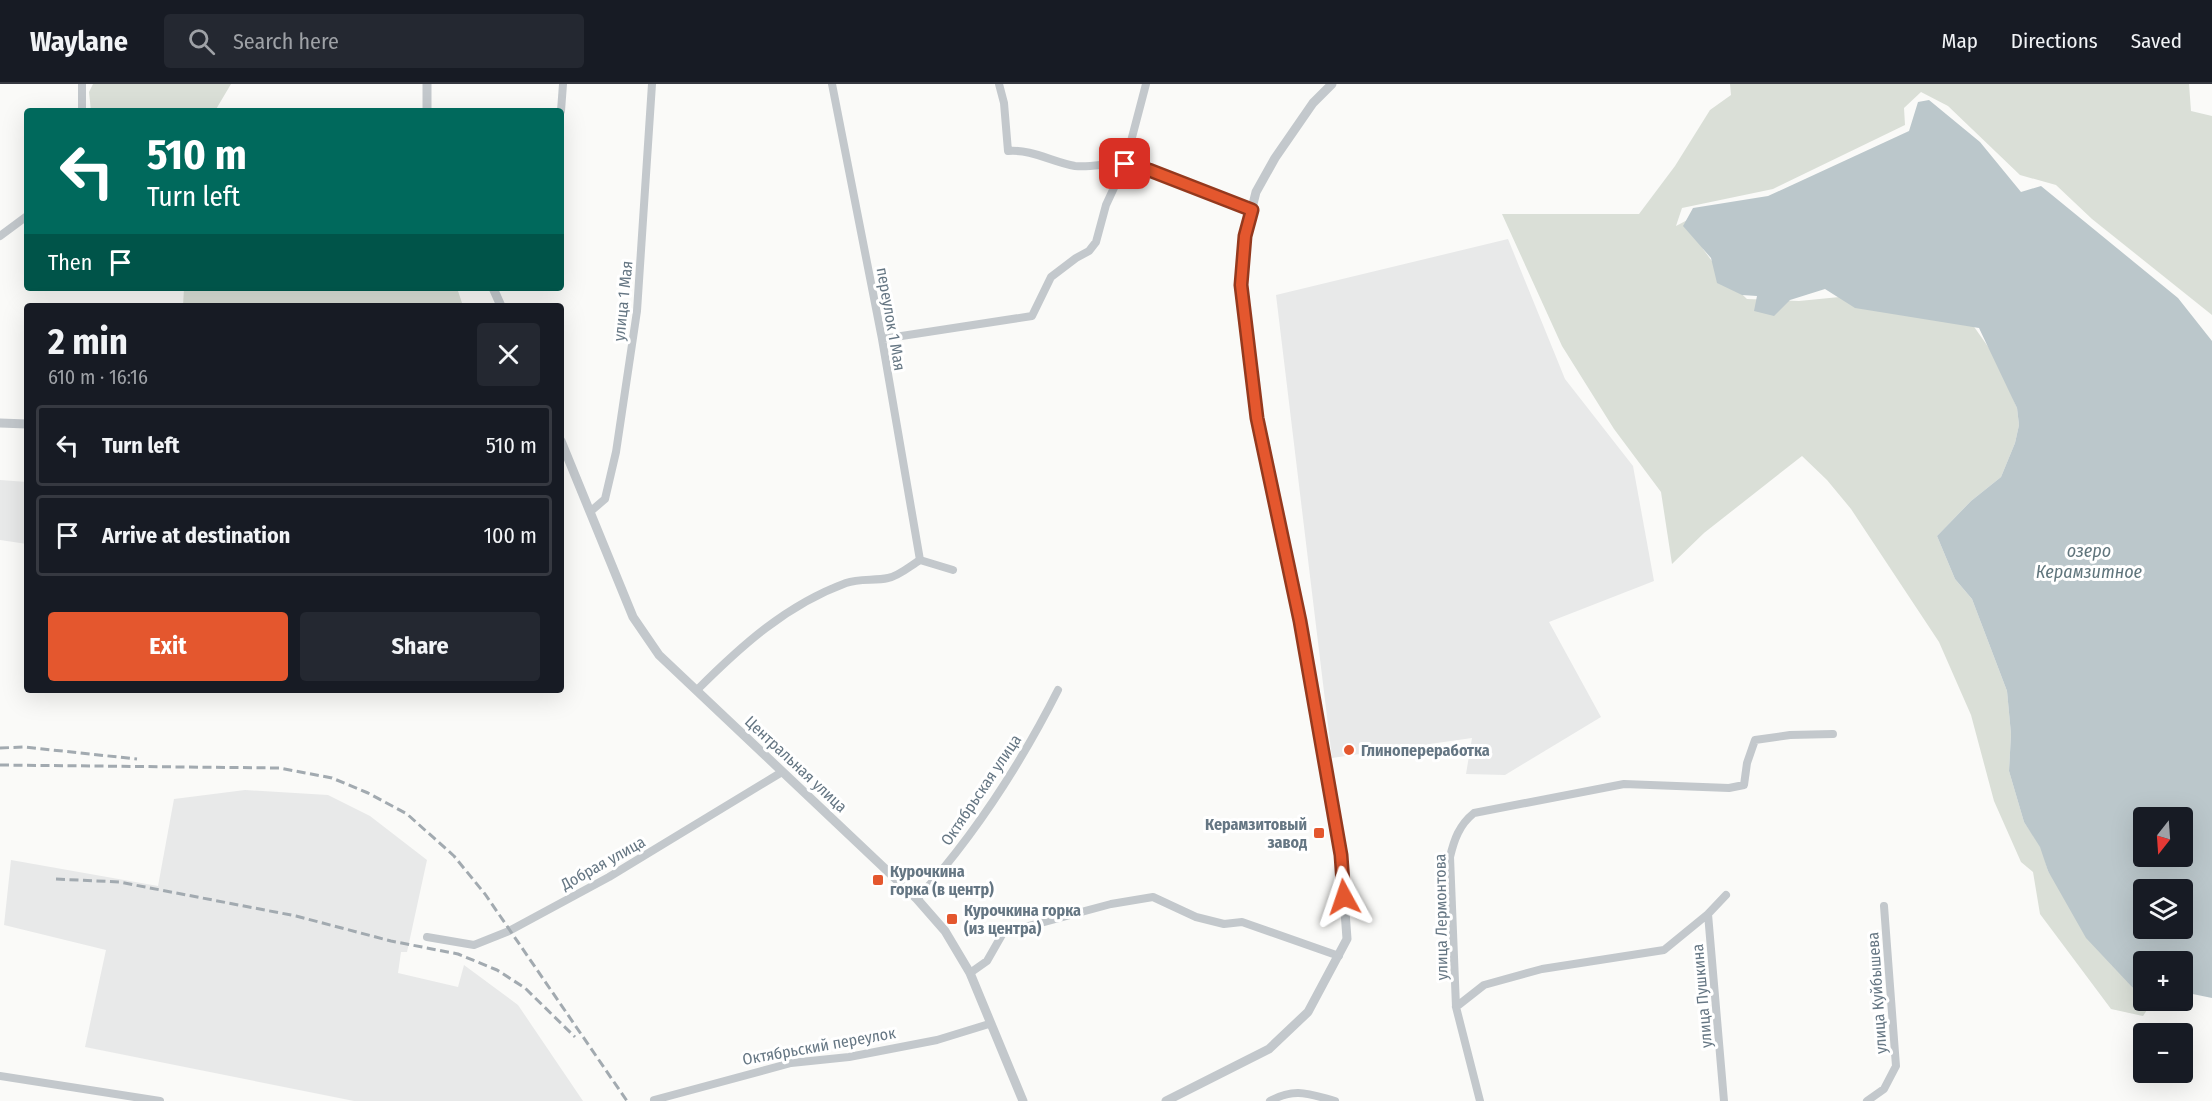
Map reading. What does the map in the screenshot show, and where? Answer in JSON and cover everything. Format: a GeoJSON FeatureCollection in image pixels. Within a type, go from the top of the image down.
{"type":"FeatureCollection","features":[{"type":"Feature","properties":{"kind":"street"},"geometry":{"type":"LineString","coordinates":[[82,84],[82,108]]}},
{"type":"Feature","properties":{"kind":"street"},"geometry":{"type":"LineString","coordinates":[[427,84],[427,108]]}},
{"type":"Feature","properties":{"kind":"street"},"geometry":{"type":"LineString","coordinates":[[561,108],[563,84]]}},
{"type":"Feature","properties":{"kind":"street","name":"улица 1 Мая"},"geometry":{"type":"LineString","coordinates":[[591,511],[605,499],[616,452],[637,311],[652,84]]}},
{"type":"Feature","properties":{"kind":"street","name":"переулок 1 Мая"},"geometry":{"type":"LineString","coordinates":[[832,84],[882,339],[920,560]]}},
{"type":"Feature","properties":{"kind":"street"},"geometry":{"type":"LineString","coordinates":[[999,84],[1004,103],[1008,151],[1025,149],[1043,158],[1078,166],[1125,164],[1149,170],[1252,210]]}},
{"type":"Feature","properties":{"kind":"street"},"geometry":{"type":"LineString","coordinates":[[882,339],[1032,316],[1051,277],[1089,251],[1096,242],[1106,206],[1125,164],[1146,84]]}},
{"type":"Feature","properties":{"kind":"street"},"geometry":{"type":"LineString","coordinates":[[1166,1101],[1269,1048],[1308,1012],[1340,956],[1347,939],[1341,855],[1300,621],[1257,418],[1241,285],[1245,236],[1256,192],[1275,158],[1313,103],[1332,84]]}},
{"type":"Feature","properties":{"kind":"street"},"geometry":{"type":"LineString","coordinates":[[0,236],[24,218]]}},
{"type":"Feature","properties":{"kind":"street"},"geometry":{"type":"LineString","coordinates":[[0,423],[24,424]]}},
{"type":"Feature","properties":{"kind":"street","name":"Центральная улица"},"geometry":{"type":"LineString","coordinates":[[564,448],[636,625],[659,655],[917,899],[945,931],[970,973],[989,1024],[1023,1101]]}},
{"type":"Feature","properties":{"kind":"street"},"geometry":{"type":"LineString","coordinates":[[697,690],[735,652],[776,619],[849,581],[891,578],[920,560],[953,570]]}},
{"type":"Feature","properties":{"kind":"street","name":"Октябрьская улица"},"geometry":{"type":"LineString","coordinates":[[917,899],[987,811],[1035,735],[1058,690]]}},
{"type":"Feature","properties":{"kind":"street","name":"улица Лермонтова"},"geometry":{"type":"LineString","coordinates":[[1480,1101],[1456,1007],[1450,857],[1455,836],[1467,819],[1474,813],[1624,784],[1729,788],[1744,784],[1747,763],[1755,740],[1790,735],[1833,734]]}},
{"type":"Feature","properties":{"kind":"street","name":"Добрая улица"},"geometry":{"type":"LineString","coordinates":[[428,937],[474,945],[509,931],[609,877],[782,772]]}},
{"type":"Feature","properties":{"kind":"street"},"geometry":{"type":"LineString","coordinates":[[1456,1007],[1484,985],[1542,969],[1664,950],[1708,914],[1726,895]]}},
{"type":"Feature","properties":{"kind":"street"},"geometry":{"type":"LineString","coordinates":[[970,973],[987,961],[1003,933],[1111,904],[1153,897],[1196,917],[1224,924],[1242,922],[1340,956]]}},
{"type":"Feature","properties":{"kind":"street","name":"улица Куйбышева"},"geometry":{"type":"LineString","coordinates":[[1867,1101],[1884,1089],[1896,1066],[1884,906]]}},
{"type":"Feature","properties":{"kind":"street","name":"улица Пушкина"},"geometry":{"type":"LineString","coordinates":[[1708,914],[1724,1101]]}},
{"type":"Feature","properties":{"kind":"street","name":"Октябрьский переулок"},"geometry":{"type":"LineString","coordinates":[[654,1100],[781,1066],[849,1057],[937,1040],[989,1024]]}},
{"type":"Feature","properties":{"kind":"street"},"geometry":{"type":"LineString","coordinates":[[0,1076],[160,1101]]}},
{"type":"Feature","properties":{"kind":"street"},"geometry":{"type":"LineString","coordinates":[[1270,1101],[1283,1093],[1295,1092],[1335,1101]]}},
{"type":"Feature","properties":{"kind":"shaded area"},"geometry":{"type":"Polygon","coordinates":[[[93,84],[231,84],[217,108],[91,108],[89,92],[93,84]]]}},
{"type":"Feature","properties":{"kind":"shaded area"},"geometry":{"type":"Polygon","coordinates":[[[1730,84],[2189,84],[2191,111],[2212,116],[2212,315],[2092,219],[2056,185],[2020,175],[1948,106],[1921,92],[1904,108],[1905,125],[1773,189],[1682,208],[1676,226],[1693,217],[1703,249],[1723,276],[1747,299],[1799,301],[1870,294],[1970,321],[1996,358],[2017,408],[2019,425],[2015,443],[2001,477],[1971,501],[1937,536],[1955,579],[1972,599],[2007,691],[2011,734],[2009,771],[2024,822],[2041,847],[2048,871],[2133,988],[2133,1011],[2146,1011],[2143,1016],[2111,1009],[2040,914],[2033,872],[2021,862],[1994,801],[1971,715],[1939,642],[1851,509],[1827,480],[1802,456],[1704,533],[1672,564],[1661,492],[1614,429],[1562,346],[1502,214],[1639,214],[1675,166],[1710,110],[1731,95],[1730,84]]]}},
{"type":"Feature","properties":{"kind":"shaded area"},"geometry":{"type":"Polygon","coordinates":[[[1508,239],[1565,379],[1633,466],[1654,581],[1549,622],[1601,717],[1505,775],[1466,774],[1472,738],[1332,758],[1276,295],[1508,239]]]}},
{"type":"Feature","properties":{"kind":"shaded area"},"geometry":{"type":"Polygon","coordinates":[[[184,291],[458,291],[462,303],[183,303],[184,291]]]}},
{"type":"Feature","properties":{"kind":"shaded area"},"geometry":{"type":"Polygon","coordinates":[[[0,480],[24,482],[24,544],[0,540],[0,480]]]}},
{"type":"Feature","properties":{"kind":"shaded area"},"geometry":{"type":"Polygon","coordinates":[[[245,790],[328,795],[370,816],[427,860],[407,952],[401,952],[398,973],[458,987],[464,965],[518,1005],[583,1101],[354,1101],[85,1047],[106,950],[4,925],[11,860],[158,886],[174,799],[245,790]]]}},
{"type":"Feature","properties":{"kind":"water","name":"озеро Керамзитное"},"geometry":{"type":"Polygon","coordinates":[[[1929,100],[1980,142],[2021,192],[2041,186],[2178,298],[2212,341],[2212,998],[2193,994],[2193,951],[2133,951],[2133,988],[2086,938],[2048,871],[2040,847],[2024,822],[2009,771],[2011,734],[2007,691],[1972,599],[1955,579],[1937,536],[1971,501],[2001,477],[2015,443],[2019,425],[2017,408],[1979,328],[1855,308],[1825,289],[1790,300],[1774,316],[1754,311],[1757,296],[1742,295],[1717,283],[1711,258],[1683,226],[1693,208],[1768,196],[1909,131],[1918,102],[1929,100]]]}},
{"type":"Feature","properties":{"kind":"railway"},"geometry":{"type":"LineString","coordinates":[[0,748],[24,747],[137,759]]}},
{"type":"Feature","properties":{"kind":"railway"},"geometry":{"type":"LineString","coordinates":[[0,765],[279,768],[332,778],[368,793],[407,814],[454,856],[485,894],[627,1101]]}},
{"type":"Feature","properties":{"kind":"railway"},"geometry":{"type":"LineString","coordinates":[[56,879],[119,882],[296,916],[391,941],[458,954],[497,970],[525,988],[575,1037]]}},
{"type":"Feature","properties":{"kind":"place","name":"Глинопереработка"},"geometry":{"type":"Point","coordinates":[1349,750]}},
{"type":"Feature","properties":{"kind":"place","name":"Керамзитовый завод"},"geometry":{"type":"Point","coordinates":[1319,833]}},
{"type":"Feature","properties":{"kind":"place","name":"Курочкина горка (в центр)"},"geometry":{"type":"Point","coordinates":[878,880]}},
{"type":"Feature","properties":{"kind":"place","name":"Курочкина горка (из центра)"},"geometry":{"type":"Point","coordinates":[952,919]}},
{"type":"Feature","properties":{"kind":"route"},"geometry":{"type":"LineString","coordinates":[[1125,164],[1149,170],[1252,210],[1245,236],[1241,285],[1257,418],[1300,621],[1341,855],[1344,897]]}}]}
